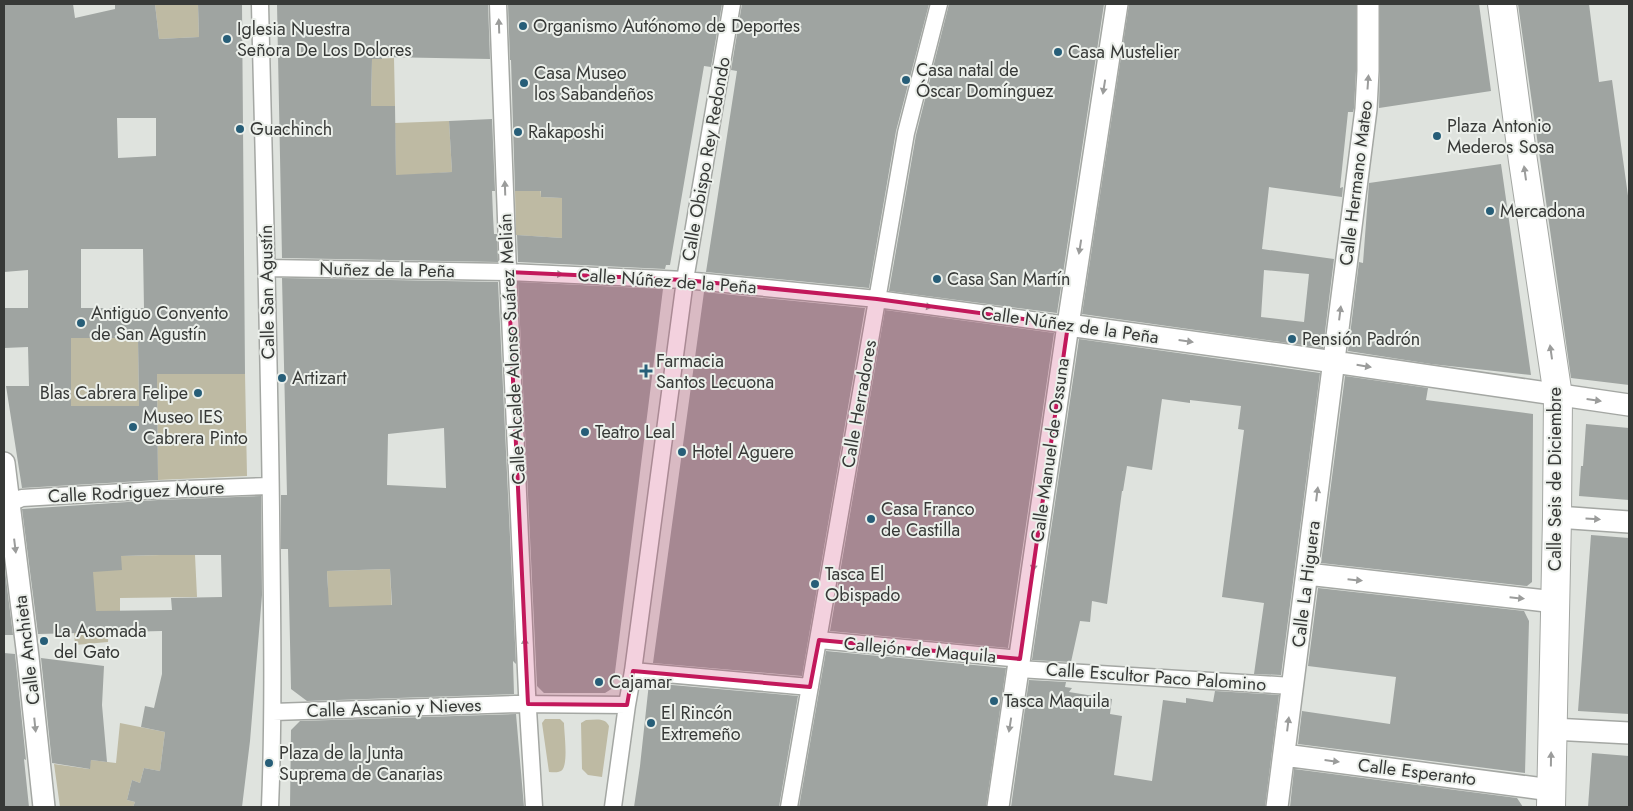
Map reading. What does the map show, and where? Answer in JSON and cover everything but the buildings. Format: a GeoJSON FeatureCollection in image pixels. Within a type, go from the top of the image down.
{"type":"FeatureCollection","features":[{"type":"Feature","properties":{"kind":"street","name":"Calle San Agustín"},"geometry":{"type":"LineString","coordinates":[[260,4],[267,268],[273,712],[270,807]]}},
{"type":"Feature","properties":{"kind":"street","name":"Calle Alcalde Alonso Suárez Melián"},"geometry":{"type":"LineString","coordinates":[[498,4],[523,700],[534,807]]}},
{"type":"Feature","properties":{"kind":"street","name":"Calle Obispo Rey Redondo"},"geometry":{"type":"LineString","coordinates":[[613,807],[685,280],[732,4]]}},
{"type":"Feature","properties":{"kind":"street","name":"Calle Herradores"},"geometry":{"type":"LineString","coordinates":[[789,807],[906,133],[939,4]]}},
{"type":"Feature","properties":{"kind":"street","name":"Calle Manuel de Ossuna"},"geometry":{"type":"LineString","coordinates":[[998,807],[1116,4]]}},
{"type":"Feature","properties":{"kind":"street","name":"Calle Hermano Mateo"},"geometry":{"type":"LineString","coordinates":[[1334,362],[1366,110],[1368,4]]}},
{"type":"Feature","properties":{"kind":"street","name":"Calle Seis de Diciembre"},"geometry":{"type":"LineString","coordinates":[[1502,4],[1558,396],[1551,798]]}},
{"type":"Feature","properties":{"kind":"street","name":"Nuñez de la Peña"},"geometry":{"type":"LineString","coordinates":[[267,268],[508,272]]}},
{"type":"Feature","properties":{"kind":"street","name":"Calle Núñez de la Peña"},"geometry":{"type":"LineString","coordinates":[[508,272],[685,280],[877,299],[1629,405]]}},
{"type":"Feature","properties":{"kind":"street","name":"Calle La Higuera"},"geometry":{"type":"LineString","coordinates":[[1277,807],[1334,362]]}},
{"type":"Feature","properties":{"kind":"street","name":"Calle Anchieta"},"geometry":{"type":"LineString","coordinates":[[4,463],[7,504],[28,657],[44,807]]}},
{"type":"Feature","properties":{"kind":"street","name":"Calle Rodriguez Moure"},"geometry":{"type":"LineString","coordinates":[[7,504],[22,498],[270,486]]}},
{"type":"Feature","properties":{"kind":"street"},"geometry":{"type":"LineString","coordinates":[[1557,517],[1629,522]]}},
{"type":"Feature","properties":{"kind":"street"},"geometry":{"type":"LineString","coordinates":[[1307,574],[1555,602]]}},
{"type":"Feature","properties":{"kind":"street","name":"Callejón de Maquila"},"geometry":{"type":"LineString","coordinates":[[819,640],[1020,664]]}},
{"type":"Feature","properties":{"kind":"street","name":"Calle Escultor Paco Palomino"},"geometry":{"type":"LineString","coordinates":[[1020,664],[1292,686]]}},
{"type":"Feature","properties":{"kind":"street"},"geometry":{"type":"LineString","coordinates":[[633,671],[810,687]]}},
{"type":"Feature","properties":{"kind":"street","name":"Calle Ascanio y Nieves"},"geometry":{"type":"LineString","coordinates":[[273,712],[523,700],[627,704]]}},
{"type":"Feature","properties":{"kind":"street"},"geometry":{"type":"LineString","coordinates":[[1552,729],[1629,734]]}},
{"type":"Feature","properties":{"kind":"street","name":"Calle Esperanto"},"geometry":{"type":"LineString","coordinates":[[1284,755],[1551,798]]}},
{"type":"Feature","properties":{"kind":"highlighted area"},"geometry":{"type":"Polygon","coordinates":[[[508,272],[685,280],[877,299],[1068,325],[1020,659],[819,640],[810,687],[633,671],[627,705],[528,704],[508,272]]]}},
{"type":"Feature","properties":{"kind":"shaded area"},"geometry":{"type":"Polygon","coordinates":[[[155,4],[198,4],[199,37],[159,39],[155,4]]]}},
{"type":"Feature","properties":{"kind":"shaded area"},"geometry":{"type":"Polygon","coordinates":[[[394,58],[395,106],[371,106],[372,59],[394,58]]]}},
{"type":"Feature","properties":{"kind":"shaded area"},"geometry":{"type":"Polygon","coordinates":[[[449,121],[452,172],[396,176],[395,123],[449,121]]]}},
{"type":"Feature","properties":{"kind":"shaded area"},"geometry":{"type":"Polygon","coordinates":[[[528,180],[540,180],[541,197],[562,198],[562,238],[516,235],[515,191],[529,191],[528,180]]]}},
{"type":"Feature","properties":{"kind":"shaded area"},"geometry":{"type":"Polygon","coordinates":[[[71,338],[138,338],[139,406],[71,406],[71,338]]]}},
{"type":"Feature","properties":{"kind":"shaded area"},"geometry":{"type":"Polygon","coordinates":[[[157,374],[245,374],[247,476],[158,480],[157,374]]]}},
{"type":"Feature","properties":{"kind":"shaded area"},"geometry":{"type":"Polygon","coordinates":[[[195,555],[197,597],[120,598],[120,611],[110,611],[108,642],[75,645],[73,620],[93,572],[121,556],[195,555]]]}},
{"type":"Feature","properties":{"kind":"shaded area"},"geometry":{"type":"Polygon","coordinates":[[[390,569],[393,635],[317,608],[316,589],[328,588],[327,571],[390,569]]]}},
{"type":"Feature","properties":{"kind":"shaded area"},"geometry":{"type":"Polygon","coordinates":[[[545,719],[560,719],[564,723],[565,763],[560,772],[549,772],[542,723],[545,719]]]}},
{"type":"Feature","properties":{"kind":"shaded area"},"geometry":{"type":"Polygon","coordinates":[[[586,720],[602,720],[609,726],[602,777],[588,775],[582,769],[581,723],[586,720]]]}},
{"type":"Feature","properties":{"kind":"shaded area"},"geometry":{"type":"Polygon","coordinates":[[[120,723],[165,732],[160,771],[144,768],[140,783],[132,780],[127,800],[135,802],[133,807],[60,807],[54,764],[89,769],[91,760],[116,763],[120,723]]]}},
{"type":"Feature","properties":{"kind":"place","name":"Organismo Autónomo de Deportes"},"geometry":{"type":"Point","coordinates":[523,26]}},
{"type":"Feature","properties":{"kind":"place","name":"Iglesia Nuestra Señora De Los Dolores"},"geometry":{"type":"Point","coordinates":[227,39]}},
{"type":"Feature","properties":{"kind":"place","name":"Casa Mustelier"},"geometry":{"type":"Point","coordinates":[1058,52]}},
{"type":"Feature","properties":{"kind":"place","name":"Casa natal de Óscar Domínguez"},"geometry":{"type":"Point","coordinates":[906,80]}},
{"type":"Feature","properties":{"kind":"place","name":"Casa Museo los Sabandeños"},"geometry":{"type":"Point","coordinates":[524,83]}},
{"type":"Feature","properties":{"kind":"place","name":"Guachinch"},"geometry":{"type":"Point","coordinates":[240,129]}},
{"type":"Feature","properties":{"kind":"place","name":"Rakaposhi"},"geometry":{"type":"Point","coordinates":[518,132]}},
{"type":"Feature","properties":{"kind":"place","name":"Plaza Antonio Mederos Sosa"},"geometry":{"type":"Point","coordinates":[1437,136]}},
{"type":"Feature","properties":{"kind":"place","name":"Mercadona"},"geometry":{"type":"Point","coordinates":[1490,211]}},
{"type":"Feature","properties":{"kind":"place","name":"Casa San Martín"},"geometry":{"type":"Point","coordinates":[937,279]}},
{"type":"Feature","properties":{"kind":"place","name":"Antiguo Convento de San Agustín"},"geometry":{"type":"Point","coordinates":[81,323]}},
{"type":"Feature","properties":{"kind":"place","name":"Pensión Padrón"},"geometry":{"type":"Point","coordinates":[1292,339]}},
{"type":"Feature","properties":{"kind":"place","name":"Farmacia Santos Lecuona"},"geometry":{"type":"Point","coordinates":[646,371]}},
{"type":"Feature","properties":{"kind":"place","name":"Artizart"},"geometry":{"type":"Point","coordinates":[282,378]}},
{"type":"Feature","properties":{"kind":"place","name":"Blas Cabrera Felipe"},"geometry":{"type":"Point","coordinates":[198,393]}},
{"type":"Feature","properties":{"kind":"place","name":"Museo IES Cabrera Pinto"},"geometry":{"type":"Point","coordinates":[133,427]}},
{"type":"Feature","properties":{"kind":"place","name":"Teatro Leal"},"geometry":{"type":"Point","coordinates":[585,432]}},
{"type":"Feature","properties":{"kind":"place","name":"Hotel Aguere"},"geometry":{"type":"Point","coordinates":[682,452]}},
{"type":"Feature","properties":{"kind":"place","name":"Casa Franco de Castilla"},"geometry":{"type":"Point","coordinates":[871,519]}},
{"type":"Feature","properties":{"kind":"place","name":"Tasca El Obispado"},"geometry":{"type":"Point","coordinates":[815,584]}},
{"type":"Feature","properties":{"kind":"place","name":"La Asomada del Gato"},"geometry":{"type":"Point","coordinates":[44,641]}},
{"type":"Feature","properties":{"kind":"place","name":"Cajamar"},"geometry":{"type":"Point","coordinates":[599,682]}},
{"type":"Feature","properties":{"kind":"place","name":"Tasca Maquila"},"geometry":{"type":"Point","coordinates":[994,701]}},
{"type":"Feature","properties":{"kind":"place","name":"El Rincón Extremeño"},"geometry":{"type":"Point","coordinates":[651,723]}},
{"type":"Feature","properties":{"kind":"place","name":"Plaza de la Junta Suprema de Canarias"},"geometry":{"type":"Point","coordinates":[269,763]}}]}
